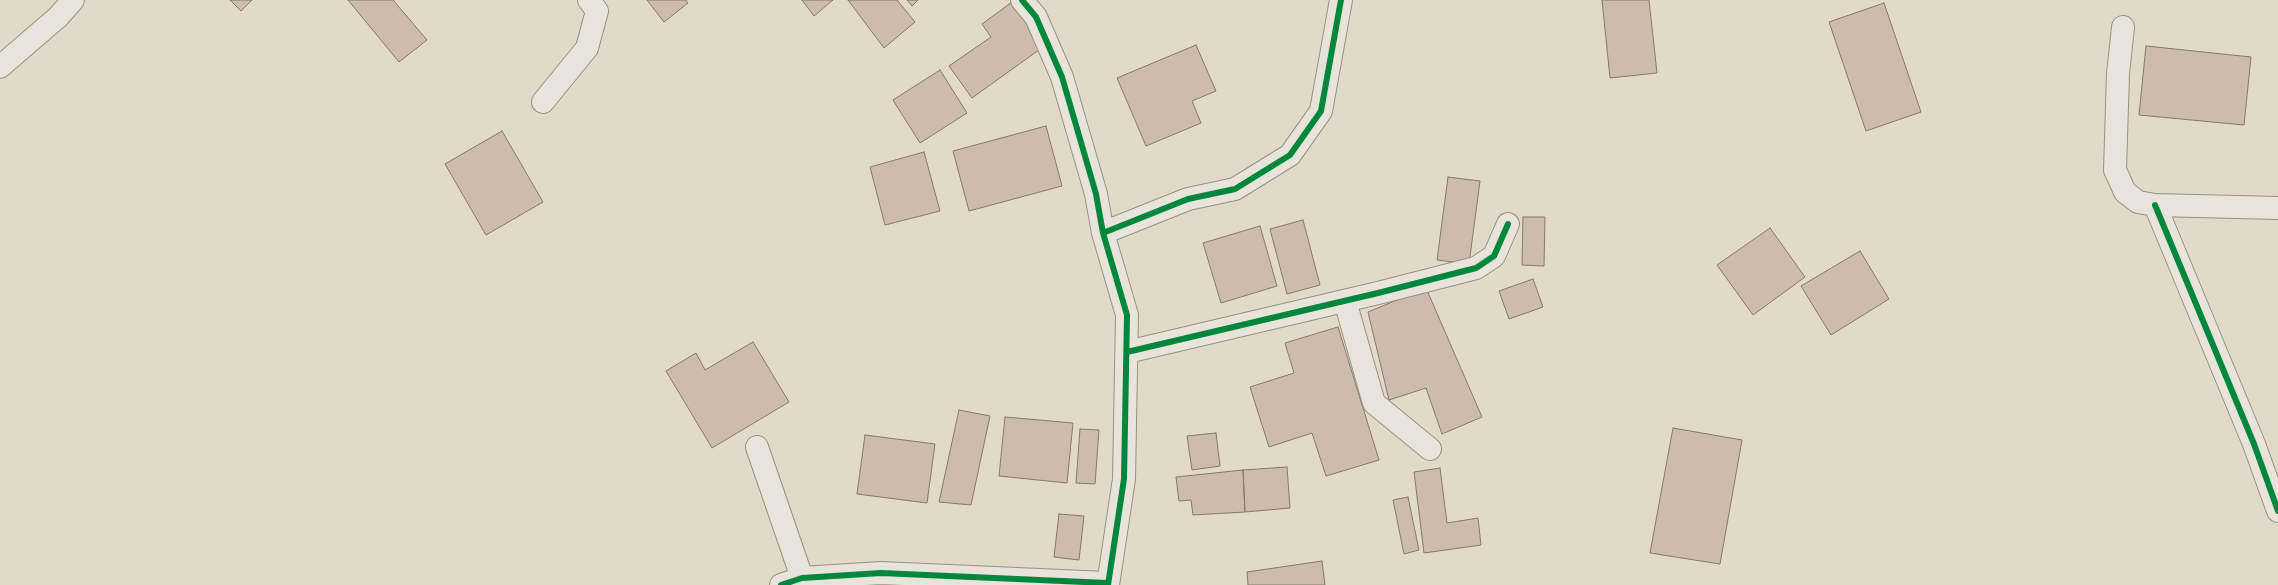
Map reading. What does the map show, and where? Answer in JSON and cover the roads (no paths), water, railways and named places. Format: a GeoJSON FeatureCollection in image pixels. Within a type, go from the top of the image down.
{"type":"FeatureCollection","features":[{"type":"Feature","properties":{"kind":"street"},"geometry":{"type":"LineString","coordinates":[[0,67],[58,17],[74,0]]}},
{"type":"Feature","properties":{"kind":"street"},"geometry":{"type":"LineString","coordinates":[[543,102],[587,48],[597,11],[589,0]]}},
{"type":"Feature","properties":{"kind":"street"},"geometry":{"type":"LineString","coordinates":[[781,585],[802,578],[881,573],[1107,584],[1124,479],[1127,315],[1103,233],[1096,194],[1062,77],[1036,17],[1022,0]]}},
{"type":"Feature","properties":{"kind":"street"},"geometry":{"type":"LineString","coordinates":[[1103,233],[1188,199],[1235,189],[1290,154],[1321,111],[1341,0]]}},
{"type":"Feature","properties":{"kind":"street"},"geometry":{"type":"LineString","coordinates":[[2123,27],[2118,74],[2115,170],[2125,192],[2138,202],[2155,205],[2278,208]]}},
{"type":"Feature","properties":{"kind":"street"},"geometry":{"type":"LineString","coordinates":[[2155,205],[2254,444],[2278,511]]}},
{"type":"Feature","properties":{"kind":"street"},"geometry":{"type":"LineString","coordinates":[[1127,352],[1345,301],[1476,268],[1494,256],[1508,224]]}},
{"type":"Feature","properties":{"kind":"street"},"geometry":{"type":"LineString","coordinates":[[1345,301],[1374,403],[1430,449]]}},
{"type":"Feature","properties":{"kind":"street"},"geometry":{"type":"LineString","coordinates":[[757,448],[802,578]]}}]}
